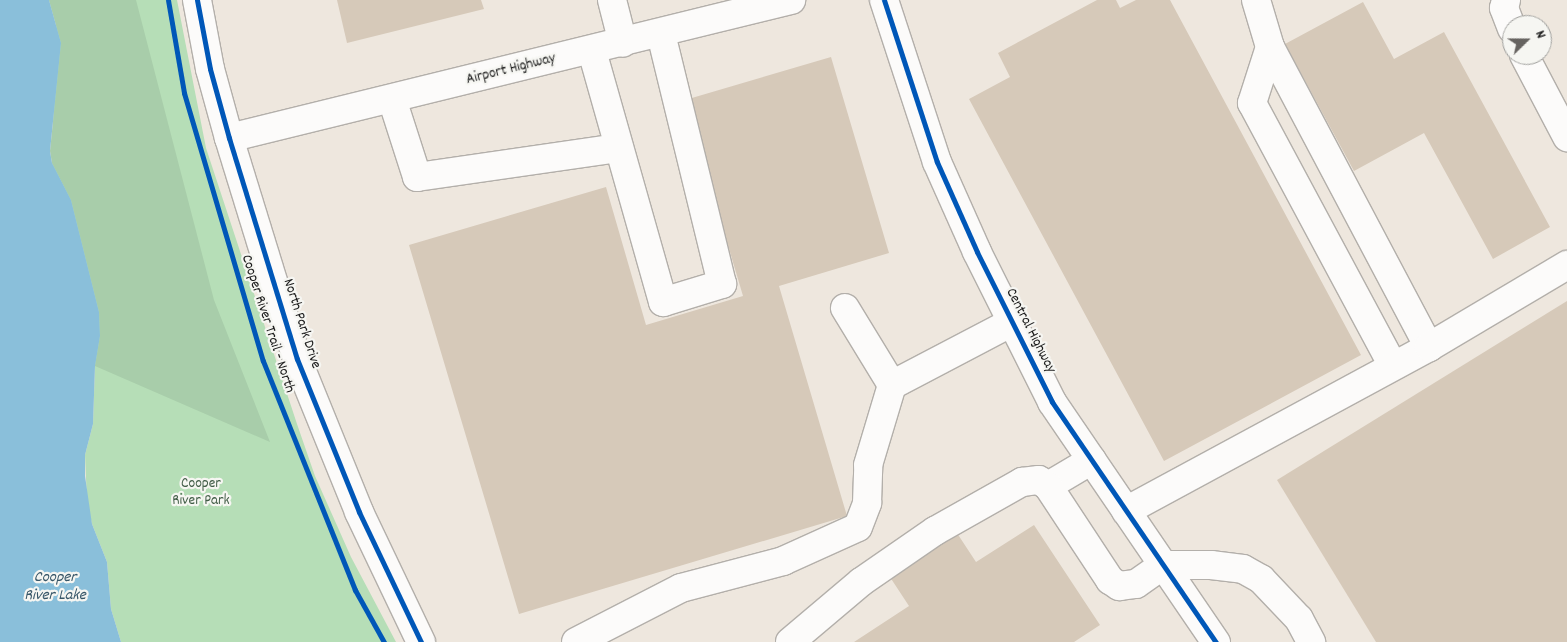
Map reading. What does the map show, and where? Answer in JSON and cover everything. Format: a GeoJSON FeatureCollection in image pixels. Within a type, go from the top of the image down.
{"type":"FeatureCollection","features":[{"type":"Feature","properties":{"kind":"street","name":"North Park Drive"},"geometry":{"type":"LineString","coordinates":[[197,0],[210,69],[229,138],[298,359],[360,512],[421,642]]}},
{"type":"Feature","properties":{"kind":"street"},"geometry":{"type":"LineString","coordinates":[[612,0],[623,43]]}},
{"type":"Feature","properties":{"kind":"street","name":"Airport Highway"},"geometry":{"type":"LineString","coordinates":[[229,138],[592,51],[791,0]]}},
{"type":"Feature","properties":{"kind":"street","name":"Central Highway"},"geometry":{"type":"LineString","coordinates":[[884,0],[937,162],[1012,322],[1052,402],[1216,642]]}},
{"type":"Feature","properties":{"kind":"street"},"geometry":{"type":"LineString","coordinates":[[1256,0],[1270,47],[1429,347]]}},
{"type":"Feature","properties":{"kind":"street"},"geometry":{"type":"LineString","coordinates":[[1506,0],[1504,8],[1507,15]]}},
{"type":"Feature","properties":{"kind":"street"},"geometry":{"type":"LineString","coordinates":[[592,51],[662,302],[722,284],[661,34]]}},
{"type":"Feature","properties":{"kind":"street"},"geometry":{"type":"LineString","coordinates":[[1270,47],[1252,103],[1393,366]]}},
{"type":"Feature","properties":{"kind":"street"},"geometry":{"type":"LineString","coordinates":[[1529,65],[1567,138]]}},
{"type":"Feature","properties":{"kind":"street"},"geometry":{"type":"LineString","coordinates":[[392,99],[417,177],[619,148]]}},
{"type":"Feature","properties":{"kind":"street"},"geometry":{"type":"LineString","coordinates":[[1126,511],[1429,347],[1567,265]]}},
{"type":"Feature","properties":{"kind":"street"},"geometry":{"type":"LineString","coordinates":[[845,308],[892,385]]}},
{"type":"Feature","properties":{"kind":"street"},"geometry":{"type":"LineString","coordinates":[[576,642],[681,588],[783,561],[858,527],[867,503],[868,465],[892,385],[1012,322]]}},
{"type":"Feature","properties":{"kind":"street"},"geometry":{"type":"LineString","coordinates":[[1048,486],[1092,460]]}},
{"type":"Feature","properties":{"kind":"street"},"geometry":{"type":"LineString","coordinates":[[790,642],[860,582],[935,531],[1022,482],[1039,480],[1048,486],[1110,580],[1119,586],[1136,584],[1163,565],[1211,565],[1243,569],[1261,579],[1299,619],[1311,642]]}},
{"type":"Feature","properties":{"kind":"green space","name":"Cooper River Park"},"geometry":{"type":"Polygon","coordinates":[[[49,0],[177,0],[206,148],[297,424],[315,476],[351,557],[396,642],[121,642],[111,609],[107,562],[92,524],[87,502],[85,455],[93,424],[95,366],[52,163],[56,25],[49,0]]]}},
{"type":"Feature","properties":{"kind":"green space"},"geometry":{"type":"Polygon","coordinates":[[[49,0],[136,0],[214,300],[270,442],[95,366],[100,336],[99,312],[71,200],[52,163],[50,151],[61,43],[49,0]]]}},
{"type":"Feature","properties":{"kind":"water","name":"Cooper River Lake"},"geometry":{"type":"Polygon","coordinates":[[[0,0],[49,0],[61,43],[50,151],[52,163],[71,200],[99,312],[100,336],[95,366],[93,424],[85,455],[85,476],[92,524],[107,562],[111,609],[121,642],[0,642],[0,0]]]}},
{"type":"Feature","properties":{"kind":"building"},"geometry":{"type":"Polygon","coordinates":[[[337,0],[481,0],[484,9],[347,43],[337,0]]]}},
{"type":"Feature","properties":{"kind":"building"},"geometry":{"type":"Polygon","coordinates":[[[1097,0],[1116,0],[1120,8],[1136,0],[1170,0],[1361,355],[1164,461],[969,99],[1010,77],[998,53],[1097,0]]]}},
{"type":"Feature","properties":{"kind":"building"},"geometry":{"type":"Polygon","coordinates":[[[1363,2],[1394,59],[1444,32],[1550,227],[1493,259],[1424,133],[1354,171],[1285,44],[1363,2]]]}},
{"type":"Feature","properties":{"kind":"building"},"geometry":{"type":"Polygon","coordinates":[[[831,57],[889,253],[779,286],[847,516],[519,614],[409,245],[606,187],[646,325],[743,296],[685,100],[831,57]]]}},
{"type":"Feature","properties":{"kind":"building"},"geometry":{"type":"Polygon","coordinates":[[[1567,301],[1567,642],[1376,642],[1277,480],[1567,301]]]}},
{"type":"Feature","properties":{"kind":"building"},"geometry":{"type":"Polygon","coordinates":[[[1034,525],[1100,625],[1074,642],[854,642],[909,606],[886,571],[953,527],[976,562],[1034,525]]]}},
{"type":"Feature","properties":{"kind":"cycle path","name":"Cooper River Trail - North"},"geometry":{"type":"LineString","coordinates":[[168,0],[184,93],[263,361],[355,590],[384,642]]}},
{"type":"Feature","properties":{"kind":"cycle path","name":"Cooper River Trail - North"},"geometry":{"type":"LineString","coordinates":[[197,0],[210,69],[229,138],[297,359],[359,512],[421,642]]}},
{"type":"Feature","properties":{"kind":"cycle path"},"geometry":{"type":"LineString","coordinates":[[884,0],[937,162],[977,252],[1052,402],[1216,642]]}}]}
